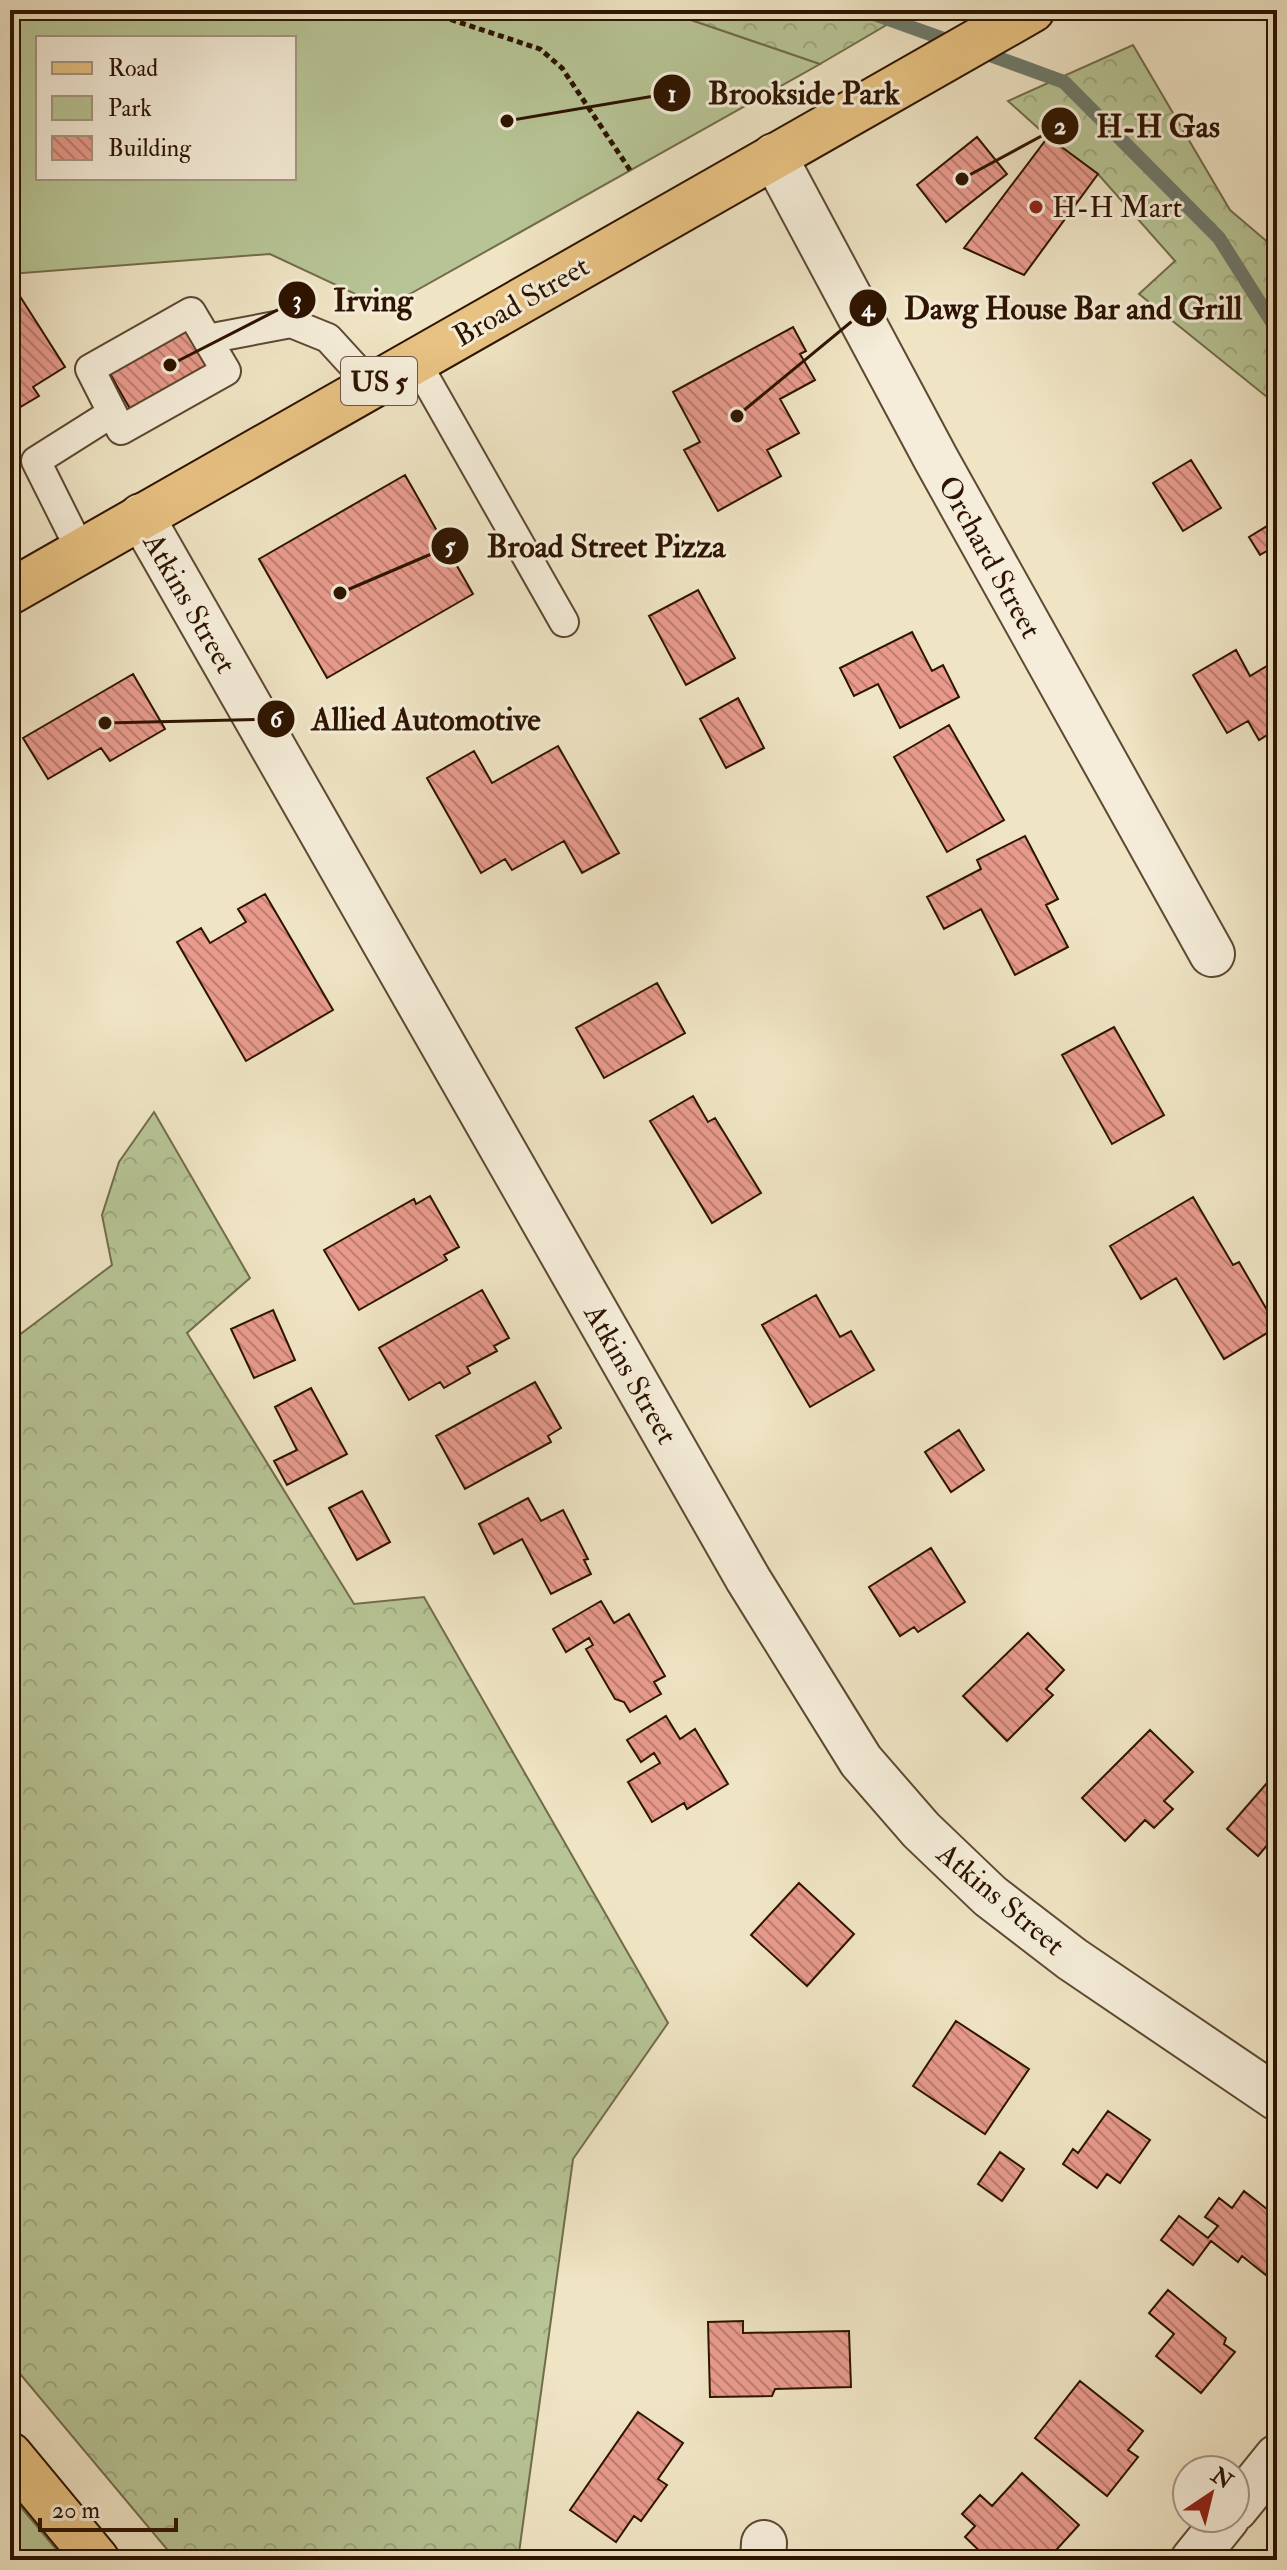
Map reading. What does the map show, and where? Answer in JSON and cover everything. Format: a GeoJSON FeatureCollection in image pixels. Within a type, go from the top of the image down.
{"type":"FeatureCollection","features":[{"type":"Feature","properties":{"kind":"main road","name":"Broad Street"},"geometry":{"type":"LineString","coordinates":[[10,592],[1018,18]]}},
{"type":"Feature","properties":{"kind":"main road"},"geometry":{"type":"LineString","coordinates":[[10,2455],[97,2560]]}},
{"type":"Feature","properties":{"kind":"street","name":"Orchard Street"},"geometry":{"type":"LineString","coordinates":[[774,156],[936,459],[1212,954]]}},
{"type":"Feature","properties":{"kind":"street","name":"Atkins Street"},"geometry":{"type":"LineString","coordinates":[[141,516],[748,1579],[861,1761],[921,1830],[990,1896],[1072,1959],[1277,2098]]}},
{"type":"Feature","properties":{"kind":"street"},"geometry":{"type":"LineString","coordinates":[[1251,2489],[1277,2457]]}},
{"type":"Feature","properties":{"kind":"street"},"geometry":{"type":"LineString","coordinates":[[1193,2560],[1214,2534]]}},
{"type":"Feature","properties":{"kind":"lane"},"geometry":{"type":"LineString","coordinates":[[191,312],[226,371],[121,430],[112,413],[90,369],[191,312]]}},
{"type":"Feature","properties":{"kind":"lane"},"geometry":{"type":"LineString","coordinates":[[207,339],[291,323],[328,338],[371,385]]}},
{"type":"Feature","properties":{"kind":"lane"},"geometry":{"type":"LineString","coordinates":[[415,360],[564,622]]}},
{"type":"Feature","properties":{"kind":"lane"},"geometry":{"type":"LineString","coordinates":[[81,551],[36,461],[112,413]]}},
{"type":"Feature","properties":{"kind":"path"},"geometry":{"type":"LineString","coordinates":[[422,10],[540,49],[562,68],[632,173]]}},
{"type":"Feature","properties":{"kind":"green space"},"geometry":{"type":"Polygon","coordinates":[[[10,10],[662,10],[820,64],[385,308],[270,254],[10,274],[10,10]]]}},
{"type":"Feature","properties":{"kind":"green space"},"geometry":{"type":"Polygon","coordinates":[[[662,10],[912,10],[820,64],[662,10]]]}},
{"type":"Feature","properties":{"kind":"green space"},"geometry":{"type":"Polygon","coordinates":[[[1133,45],[1230,210],[1277,250],[1277,405],[1139,294],[1175,261],[1098,174],[1048,137],[1008,101],[1133,45]]]}},
{"type":"Feature","properties":{"kind":"green space"},"geometry":{"type":"Polygon","coordinates":[[[154,1112],[250,1278],[187,1333],[354,1604],[424,1597],[668,2023],[573,2159],[518,2560],[176,2560],[10,2362],[10,1342],[112,1265],[102,1215],[119,1162],[154,1112]]]}},
{"type":"Feature","properties":{"kind":"green space"},"geometry":{"type":"Polygon","coordinates":[[[10,2494],[65,2560],[10,2560],[10,2494]]]}},
{"type":"Feature","properties":{"kind":"building"},"geometry":{"type":"Polygon","coordinates":[[[977,137],[1007,174],[946,222],[917,185],[977,137]]]}},
{"type":"Feature","properties":{"kind":"building"},"geometry":{"type":"Polygon","coordinates":[[[1048,137],[1098,174],[1024,275],[964,248],[1048,137]]]}},
{"type":"Feature","properties":{"kind":"building"},"geometry":{"type":"Polygon","coordinates":[[[16,290],[65,367],[33,387],[39,396],[12,412],[10,294],[16,290]]]}},
{"type":"Feature","properties":{"kind":"building"},"geometry":{"type":"Polygon","coordinates":[[[793,327],[806,351],[800,354],[815,380],[780,399],[799,433],[767,450],[781,476],[718,511],[684,450],[700,442],[673,392],[793,327]]]}},
{"type":"Feature","properties":{"kind":"building"},"geometry":{"type":"Polygon","coordinates":[[[187,329],[211,372],[134,416],[109,372],[187,329]]]}},
{"type":"Feature","properties":{"kind":"building"},"geometry":{"type":"Polygon","coordinates":[[[1191,460],[1221,508],[1183,531],[1153,483],[1191,460]]]}},
{"type":"Feature","properties":{"kind":"building"},"geometry":{"type":"Polygon","coordinates":[[[405,475],[473,594],[327,678],[259,559],[405,475]]]}},
{"type":"Feature","properties":{"kind":"building"},"geometry":{"type":"Polygon","coordinates":[[[1277,520],[1277,545],[1260,555],[1249,537],[1277,520]]]}},
{"type":"Feature","properties":{"kind":"building"},"geometry":{"type":"Polygon","coordinates":[[[698,590],[735,658],[686,685],[649,616],[698,590]]]}},
{"type":"Feature","properties":{"kind":"building"},"geometry":{"type":"Polygon","coordinates":[[[912,632],[932,671],[943,665],[959,697],[900,728],[878,684],[854,696],[840,668],[912,632]]]}},
{"type":"Feature","properties":{"kind":"building"},"geometry":{"type":"Polygon","coordinates":[[[1236,650],[1250,676],[1275,661],[1277,664],[1277,704],[1274,705],[1277,729],[1259,740],[1248,721],[1227,733],[1193,675],[1236,650]]]}},
{"type":"Feature","properties":{"kind":"building"},"geometry":{"type":"Polygon","coordinates":[[[133,674],[165,729],[110,761],[101,748],[48,779],[23,738],[133,674]]]}},
{"type":"Feature","properties":{"kind":"building"},"geometry":{"type":"Polygon","coordinates":[[[738,698],[764,748],[726,768],[700,719],[738,698]]]}},
{"type":"Feature","properties":{"kind":"building"},"geometry":{"type":"Polygon","coordinates":[[[949,725],[1004,820],[947,852],[894,757],[949,725]]]}},
{"type":"Feature","properties":{"kind":"building"},"geometry":{"type":"Polygon","coordinates":[[[558,746],[619,853],[582,873],[564,841],[512,870],[505,859],[481,873],[427,778],[474,751],[492,783],[558,746]]]}},
{"type":"Feature","properties":{"kind":"building"},"geometry":{"type":"Polygon","coordinates":[[[1025,836],[1058,899],[1046,905],[1068,947],[1015,975],[981,909],[944,929],[927,897],[981,869],[977,860],[1025,836]]]}},
{"type":"Feature","properties":{"kind":"building"},"geometry":{"type":"Polygon","coordinates":[[[265,894],[333,1010],[246,1061],[177,942],[201,928],[210,943],[246,922],[238,909],[265,894]]]}},
{"type":"Feature","properties":{"kind":"building"},"geometry":{"type":"Polygon","coordinates":[[[657,983],[685,1033],[604,1078],[576,1028],[657,983]]]}},
{"type":"Feature","properties":{"kind":"building"},"geometry":{"type":"Polygon","coordinates":[[[1114,1027],[1164,1115],[1112,1144],[1062,1055],[1114,1027]]]}},
{"type":"Feature","properties":{"kind":"building"},"geometry":{"type":"Polygon","coordinates":[[[693,1096],[708,1122],[715,1118],[761,1193],[712,1223],[650,1121],[693,1096]]]}},
{"type":"Feature","properties":{"kind":"building"},"geometry":{"type":"Polygon","coordinates":[[[430,1196],[459,1247],[444,1255],[447,1260],[359,1310],[324,1250],[414,1199],[416,1204],[430,1196]]]}},
{"type":"Feature","properties":{"kind":"building"},"geometry":{"type":"Polygon","coordinates":[[[1193,1197],[1233,1265],[1239,1262],[1277,1327],[1224,1359],[1176,1278],[1141,1299],[1110,1246],[1193,1197]]]}},
{"type":"Feature","properties":{"kind":"building"},"geometry":{"type":"Polygon","coordinates":[[[482,1290],[509,1338],[494,1346],[497,1351],[467,1367],[470,1373],[444,1388],[440,1382],[409,1400],[379,1348],[482,1290]]]}},
{"type":"Feature","properties":{"kind":"building"},"geometry":{"type":"Polygon","coordinates":[[[816,1295],[840,1337],[851,1331],[874,1370],[810,1407],[762,1325],[816,1295]]]}},
{"type":"Feature","properties":{"kind":"building"},"geometry":{"type":"Polygon","coordinates":[[[273,1310],[295,1360],[254,1378],[231,1329],[273,1310]]]}},
{"type":"Feature","properties":{"kind":"building"},"geometry":{"type":"Polygon","coordinates":[[[535,1382],[561,1428],[548,1436],[551,1442],[465,1489],[436,1436],[535,1382]]]}},
{"type":"Feature","properties":{"kind":"building"},"geometry":{"type":"Polygon","coordinates":[[[311,1388],[347,1454],[287,1485],[274,1461],[297,1450],[275,1407],[311,1388]]]}},
{"type":"Feature","properties":{"kind":"building"},"geometry":{"type":"Polygon","coordinates":[[[959,1430],[984,1470],[951,1492],[925,1452],[959,1430]]]}},
{"type":"Feature","properties":{"kind":"building"},"geometry":{"type":"Polygon","coordinates":[[[362,1491],[390,1542],[357,1560],[329,1508],[362,1491]]]}},
{"type":"Feature","properties":{"kind":"building"},"geometry":{"type":"Polygon","coordinates":[[[528,1498],[541,1521],[563,1510],[588,1559],[584,1560],[591,1574],[551,1594],[522,1539],[494,1554],[479,1524],[528,1498]]]}},
{"type":"Feature","properties":{"kind":"building"},"geometry":{"type":"Polygon","coordinates":[[[931,1548],[965,1602],[918,1632],[914,1627],[900,1636],[869,1587],[931,1548]]]}},
{"type":"Feature","properties":{"kind":"building"},"geometry":{"type":"Polygon","coordinates":[[[601,1601],[614,1623],[629,1614],[665,1676],[654,1682],[661,1694],[630,1712],[624,1702],[615,1699],[586,1649],[593,1645],[589,1638],[566,1652],[553,1629],[601,1601]]]}},
{"type":"Feature","properties":{"kind":"building"},"geometry":{"type":"Polygon","coordinates":[[[1028,1633],[1064,1670],[1046,1689],[1053,1695],[1007,1741],[963,1696],[1028,1633]]]}},
{"type":"Feature","properties":{"kind":"building"},"geometry":{"type":"Polygon","coordinates":[[[666,1716],[680,1739],[695,1729],[728,1784],[687,1809],[684,1803],[652,1822],[628,1782],[660,1763],[654,1753],[641,1762],[627,1740],[666,1716]]]}},
{"type":"Feature","properties":{"kind":"building"},"geometry":{"type":"Polygon","coordinates":[[[1150,1730],[1193,1772],[1164,1801],[1173,1809],[1154,1828],[1145,1820],[1125,1841],[1082,1798],[1150,1730]]]}},
{"type":"Feature","properties":{"kind":"building"},"geometry":{"type":"Polygon","coordinates":[[[1273,1776],[1277,1779],[1277,1850],[1269,1843],[1258,1856],[1227,1829],[1273,1776]]]}},
{"type":"Feature","properties":{"kind":"building"},"geometry":{"type":"Polygon","coordinates":[[[799,1883],[854,1934],[807,1986],[751,1935],[799,1883]]]}},
{"type":"Feature","properties":{"kind":"building"},"geometry":{"type":"Polygon","coordinates":[[[956,2021],[1029,2069],[985,2134],[913,2086],[956,2021]]]}},
{"type":"Feature","properties":{"kind":"building"},"geometry":{"type":"Polygon","coordinates":[[[1108,2111],[1150,2140],[1120,2183],[1107,2174],[1097,2188],[1063,2164],[1073,2149],[1078,2153],[1108,2111]]]}},
{"type":"Feature","properties":{"kind":"building"},"geometry":{"type":"Polygon","coordinates":[[[1000,2152],[1024,2169],[1002,2201],[978,2184],[1000,2152]]]}},
{"type":"Feature","properties":{"kind":"building"},"geometry":{"type":"Polygon","coordinates":[[[1244,2191],[1277,2217],[1277,2284],[1242,2256],[1238,2262],[1211,2241],[1193,2265],[1161,2240],[1179,2216],[1208,2238],[1218,2226],[1205,2217],[1219,2198],[1232,2208],[1244,2191]]]}},
{"type":"Feature","properties":{"kind":"building"},"geometry":{"type":"Polygon","coordinates":[[[1168,2290],[1226,2338],[1224,2344],[1235,2352],[1201,2393],[1156,2356],[1174,2334],[1149,2313],[1168,2290]]]}},
{"type":"Feature","properties":{"kind":"building"},"geometry":{"type":"Polygon","coordinates":[[[743,2321],[743,2333],[849,2331],[851,2387],[775,2389],[772,2396],[710,2397],[708,2322],[743,2321]]]}},
{"type":"Feature","properties":{"kind":"building"},"geometry":{"type":"Polygon","coordinates":[[[1080,2381],[1143,2431],[1128,2450],[1138,2457],[1107,2496],[1035,2438],[1080,2381]]]}},
{"type":"Feature","properties":{"kind":"building"},"geometry":{"type":"Polygon","coordinates":[[[638,2412],[683,2443],[658,2479],[667,2485],[641,2521],[634,2516],[616,2542],[570,2510],[638,2412]]]}},
{"type":"Feature","properties":{"kind":"building"},"geometry":{"type":"Polygon","coordinates":[[[1022,2473],[1079,2525],[1047,2560],[1031,2560],[1022,2551],[1014,2560],[989,2560],[965,2537],[975,2526],[962,2514],[980,2495],[992,2506],[1022,2473]]]}},
{"type":"Feature","properties":{"kind":"waterway"},"geometry":{"type":"LineString","coordinates":[[863,10],[955,43]]}},
{"type":"Feature","properties":{"kind":"waterway"},"geometry":{"type":"LineString","coordinates":[[979,51],[1064,82],[1219,238],[1277,330]]}},
{"type":"Feature","properties":{"kind":"place","name":"Brookside Park"},"geometry":{"type":"Point","coordinates":[507,121]}},
{"type":"Feature","properties":{"kind":"place","name":"H-H Gas"},"geometry":{"type":"Point","coordinates":[962,179]}},
{"type":"Feature","properties":{"kind":"place","name":"H-H Mart"},"geometry":{"type":"Point","coordinates":[1036,207]}},
{"type":"Feature","properties":{"kind":"place","name":"Irving"},"geometry":{"type":"Point","coordinates":[170,365]}},
{"type":"Feature","properties":{"kind":"place","name":"Dawg House Bar and Grill"},"geometry":{"type":"Point","coordinates":[737,416]}},
{"type":"Feature","properties":{"kind":"place","name":"Broad Street Pizza"},"geometry":{"type":"Point","coordinates":[340,593]}},
{"type":"Feature","properties":{"kind":"place","name":"Allied Automotive"},"geometry":{"type":"Point","coordinates":[105,723]}}]}
